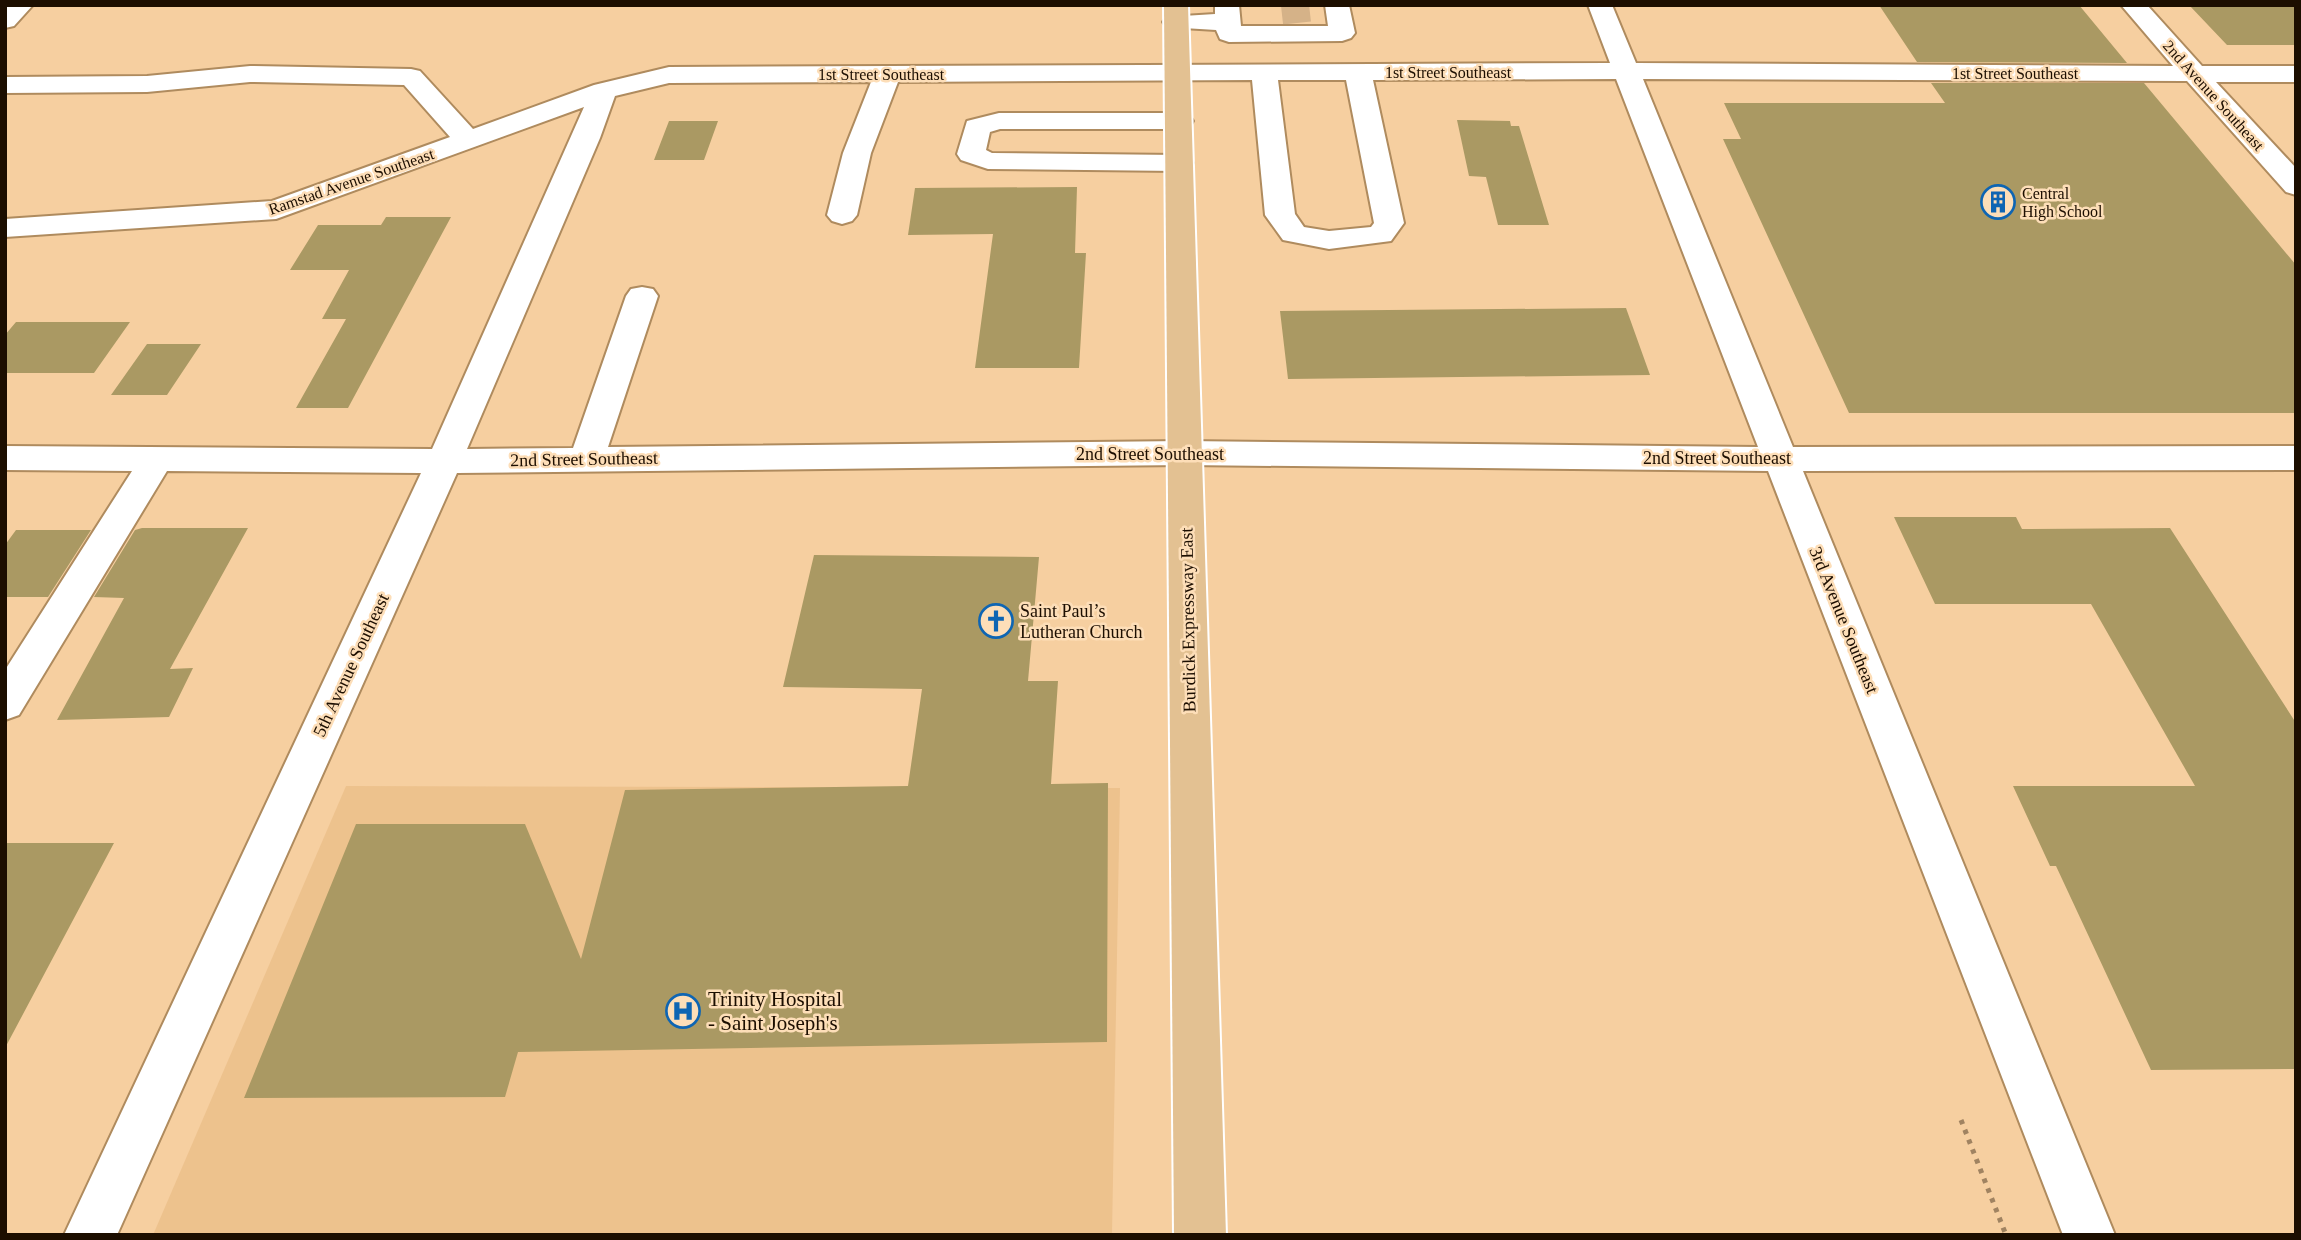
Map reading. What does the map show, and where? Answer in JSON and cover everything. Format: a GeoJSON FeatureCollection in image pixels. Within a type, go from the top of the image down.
{"type":"FeatureCollection","features":[{"type":"Feature","properties":{"kind":"main road","name":"Burdick Expressway East"},"geometry":{"type":"LineString","coordinates":[[1176,14],[1200,1235]]}},
{"type":"Feature","properties":{"kind":"street"},"geometry":{"type":"LineString","coordinates":[[5,21],[21,5]]}},
{"type":"Feature","properties":{"kind":"street"},"geometry":{"type":"LineString","coordinates":[[1176,14],[1227,14],[1229,34],[1298,28],[1342,33],[1337,5]]}},
{"type":"Feature","properties":{"kind":"street","name":"3rd Avenue Southeast"},"geometry":{"type":"LineString","coordinates":[[1600,5],[2089,1235]]}},
{"type":"Feature","properties":{"kind":"street","name":"2nd Avenue Southeast"},"geometry":{"type":"LineString","coordinates":[[2133,5],[2296,186]]}},
{"type":"Feature","properties":{"kind":"street"},"geometry":{"type":"LineString","coordinates":[[1298,28],[1309,73]]}},
{"type":"Feature","properties":{"kind":"street","name":"1st Street Southeast"},"geometry":{"type":"LineString","coordinates":[[603,91],[669,75],[1625,71],[2296,74]]}},
{"type":"Feature","properties":{"kind":"street"},"geometry":{"type":"LineString","coordinates":[[1264,74],[1280,215],[1294,234],[1329,240],[1380,235],[1390,223],[1358,73]]}},
{"type":"Feature","properties":{"kind":"street"},"geometry":{"type":"LineString","coordinates":[[5,85],[147,84],[250,74],[411,78],[468,141]]}},
{"type":"Feature","properties":{"kind":"street"},"geometry":{"type":"LineString","coordinates":[[842,215],[857,153],[887,74]]}},
{"type":"Feature","properties":{"kind":"street","name":"Ramstad Avenue Southeast"},"geometry":{"type":"LineString","coordinates":[[5,228],[276,210],[603,91]]}},
{"type":"Feature","properties":{"kind":"street","name":"5th Avenue Southeast"},"geometry":{"type":"LineString","coordinates":[[90,1235],[444,461],[586,138],[603,91]]}},
{"type":"Feature","properties":{"kind":"street"},"geometry":{"type":"LineString","coordinates":[[1179,121],[999,121],[976,127],[971,154],[988,161],[1179,163]]}},
{"type":"Feature","properties":{"kind":"street"},"geometry":{"type":"LineString","coordinates":[[587,459],[642,296]]}},
{"type":"Feature","properties":{"kind":"street","name":"2nd Street Southeast"},"geometry":{"type":"LineString","coordinates":[[5,458],[444,461],[1185,453],[1780,458],[2296,458]]}},
{"type":"Feature","properties":{"kind":"street"},"geometry":{"type":"LineString","coordinates":[[5,704],[158,457]]}},
{"type":"Feature","properties":{"kind":"path"},"geometry":{"type":"LineString","coordinates":[[1961,1120],[2006,1235]]}},
{"type":"Feature","properties":{"kind":"shaded area","name":"Trinity Hospital - Saint Joseph's"},"geometry":{"type":"Polygon","coordinates":[[[346,786],[1120,788],[1112,1235],[153,1235],[346,786]]]}},
{"type":"Feature","properties":{"kind":"building"},"geometry":{"type":"Polygon","coordinates":[[[1879,5],[2079,5],[2127,63],[1917,62],[1879,5]]]}},
{"type":"Feature","properties":{"kind":"building"},"geometry":{"type":"Polygon","coordinates":[[[2189,5],[2296,5],[2296,45],[2227,45],[2189,5]]]}},
{"type":"Feature","properties":{"kind":"building","name":"Central High School"},"geometry":{"type":"Polygon","coordinates":[[[1931,83],[2144,83],[2296,265],[2296,413],[1849,413],[1723,139],[1741,139],[1724,103],[1945,103],[1931,83]]]}},
{"type":"Feature","properties":{"kind":"building"},"geometry":{"type":"Polygon","coordinates":[[[1457,120],[1510,121],[1511,126],[1519,126],[1549,225],[1498,225],[1486,177],[1469,176],[1457,120]]]}},
{"type":"Feature","properties":{"kind":"building"},"geometry":{"type":"Polygon","coordinates":[[[669,121],[718,121],[704,160],[654,160],[669,121]]]}},
{"type":"Feature","properties":{"kind":"building"},"geometry":{"type":"Polygon","coordinates":[[[1077,187],[1075,253],[1086,253],[1079,368],[975,368],[993,234],[908,235],[915,188],[1077,187]]]}},
{"type":"Feature","properties":{"kind":"building"},"geometry":{"type":"Polygon","coordinates":[[[386,217],[451,217],[348,408],[296,408],[346,319],[322,319],[349,270],[290,270],[318,225],[381,225],[386,217]]]}},
{"type":"Feature","properties":{"kind":"building"},"geometry":{"type":"Polygon","coordinates":[[[1626,308],[1650,375],[1288,379],[1280,311],[1626,308]]]}},
{"type":"Feature","properties":{"kind":"building"},"geometry":{"type":"Polygon","coordinates":[[[16,322],[130,322],[94,373],[5,373],[5,335],[16,322]]]}},
{"type":"Feature","properties":{"kind":"building"},"geometry":{"type":"Polygon","coordinates":[[[147,344],[201,344],[167,395],[111,395],[147,344]]]}},
{"type":"Feature","properties":{"kind":"building"},"geometry":{"type":"Polygon","coordinates":[[[1894,517],[2016,517],[2022,529],[2170,528],[2296,723],[2296,1069],[2151,1070],[2056,866],[2050,866],[2013,786],[2195,786],[2091,604],[1935,604],[1894,517]]]}},
{"type":"Feature","properties":{"kind":"building"},"geometry":{"type":"Polygon","coordinates":[[[248,528],[170,669],[193,668],[169,717],[57,720],[124,598],[94,597],[135,530],[248,528]]]}},
{"type":"Feature","properties":{"kind":"building"},"geometry":{"type":"Polygon","coordinates":[[[16,530],[91,530],[48,597],[5,597],[5,545],[16,530]]]}},
{"type":"Feature","properties":{"kind":"building"},"geometry":{"type":"Polygon","coordinates":[[[814,555],[1039,557],[1028,681],[1058,681],[1051,784],[1108,783],[1107,1042],[518,1052],[505,1097],[244,1098],[356,824],[525,824],[581,959],[625,790],[908,786],[922,689],[783,687],[814,555]]]}},
{"type":"Feature","properties":{"kind":"building"},"geometry":{"type":"Polygon","coordinates":[[[5,843],[114,843],[5,1048],[5,843]]]}},
{"type":"Feature","properties":{"kind":"tunnel"},"geometry":{"type":"LineString","coordinates":[[1295,5],[1297,23]]}},
{"type":"Feature","properties":{"kind":"place","name":"Central High School"},"geometry":{"type":"Point","coordinates":[1998,202]}},
{"type":"Feature","properties":{"kind":"place","name":"Saint Paul’s Lutheran Church"},"geometry":{"type":"Point","coordinates":[996,621]}},
{"type":"Feature","properties":{"kind":"place","name":"Trinity Hospital - Saint Joseph's"},"geometry":{"type":"Point","coordinates":[683,1011]}}]}
